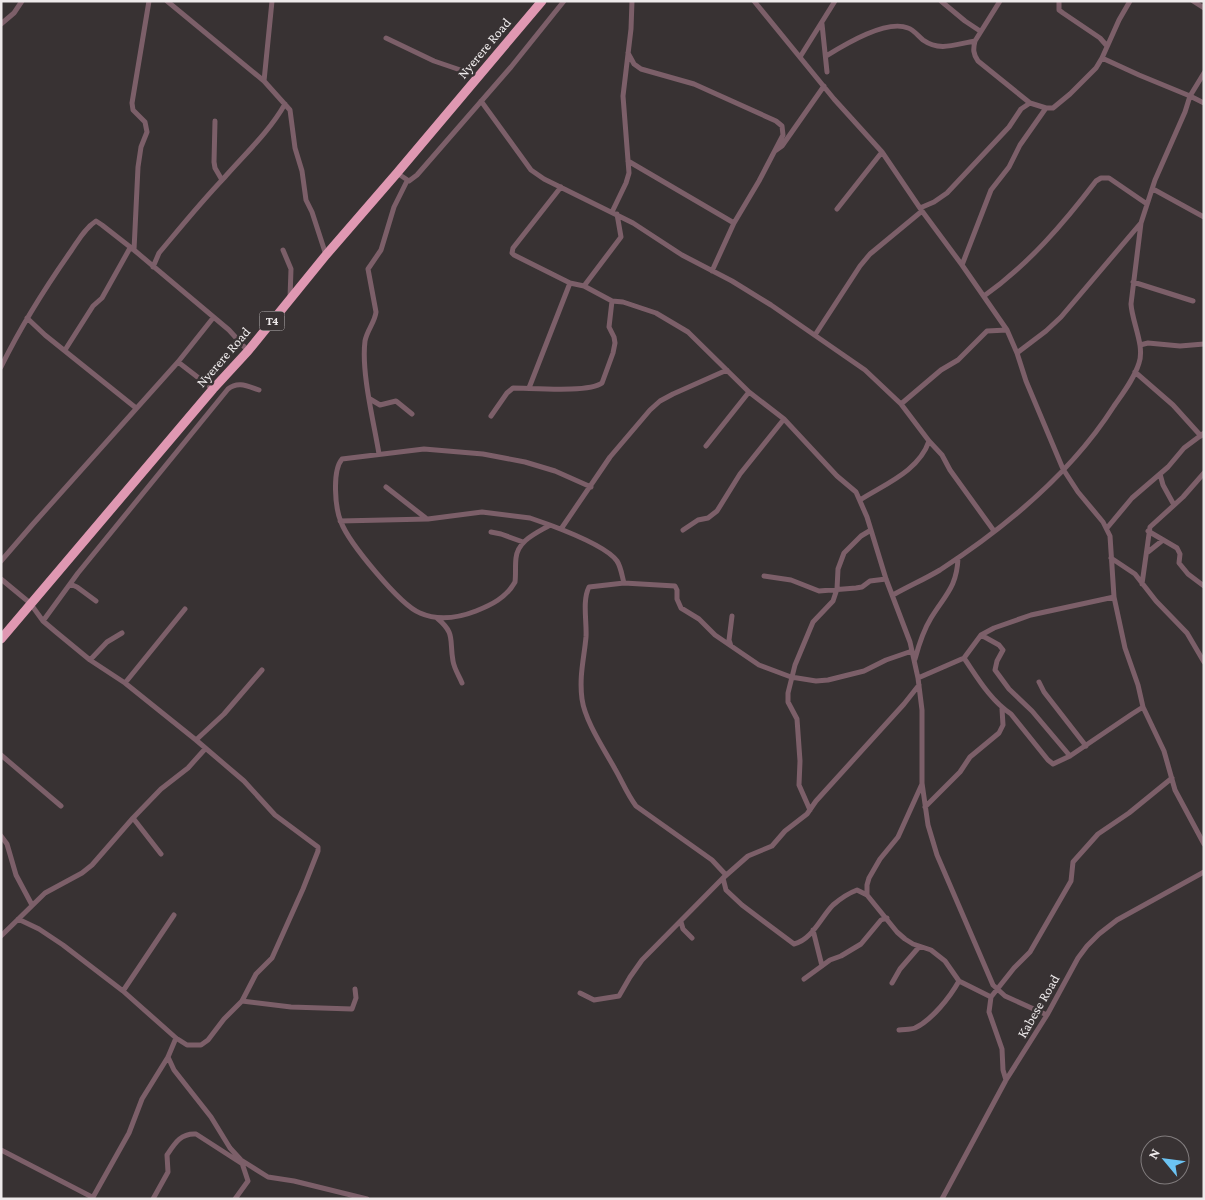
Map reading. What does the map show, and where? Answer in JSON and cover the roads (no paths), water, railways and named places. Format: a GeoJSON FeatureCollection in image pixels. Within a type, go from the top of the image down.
{"type":"FeatureCollection","features":[{"type":"Feature","properties":{"kind":"highway","name":"Nyerere Road"},"geometry":{"type":"LineString","coordinates":[[1,639],[213,389],[248,351],[326,255],[397,174],[542,1]]}},
{"type":"Feature","properties":{"kind":"street"},"geometry":{"type":"LineString","coordinates":[[1,24],[14,13],[22,1]]}},
{"type":"Feature","properties":{"kind":"street"},"geometry":{"type":"LineString","coordinates":[[65,350],[93,306],[102,298],[132,249],[138,167],[141,147],[147,132],[145,122],[134,110],[132,103],[149,1]]}},
{"type":"Feature","properties":{"kind":"street"},"geometry":{"type":"LineString","coordinates":[[167,1],[264,81],[290,110],[294,148],[302,171],[306,200],[312,212],[326,255]]}},
{"type":"Feature","properties":{"kind":"street"},"geometry":{"type":"LineString","coordinates":[[264,81],[272,1]]}},
{"type":"Feature","properties":{"kind":"street"},"geometry":{"type":"LineString","coordinates":[[379,454],[365,362],[365,342],[376,317],[368,269],[381,250],[394,206],[407,181],[410,181],[417,175],[511,67],[564,1]]}},
{"type":"Feature","properties":{"kind":"street"},"geometry":{"type":"LineString","coordinates":[[584,286],[621,237],[614,213],[629,173],[623,118],[623,96],[632,1]]}},
{"type":"Feature","properties":{"kind":"street"},"geometry":{"type":"LineString","coordinates":[[754,1],[824,86],[882,152],[1007,330],[1026,381],[1064,469],[1078,492],[1107,528],[1110,536],[1114,597],[1125,648],[1138,685],[1143,707],[1164,751],[1179,800],[1204,844]]}},
{"type":"Feature","properties":{"kind":"street"},"geometry":{"type":"LineString","coordinates":[[800,57],[835,1]]}},
{"type":"Feature","properties":{"kind":"street"},"geometry":{"type":"LineString","coordinates":[[941,1],[980,31]]}},
{"type":"Feature","properties":{"kind":"street"},"geometry":{"type":"LineString","coordinates":[[1000,1],[975,41],[974,55],[978,61],[1030,103],[1046,108],[1053,108],[1063,101],[1096,68],[1108,46],[1118,20],[1130,1]]}},
{"type":"Feature","properties":{"kind":"street"},"geometry":{"type":"LineString","coordinates":[[1059,1],[1059,10],[1063,14],[1100,38],[1108,46]]}},
{"type":"Feature","properties":{"kind":"street"},"geometry":{"type":"LineString","coordinates":[[1193,1],[1204,8]]}},
{"type":"Feature","properties":{"kind":"street"},"geometry":{"type":"LineString","coordinates":[[822,23],[827,72]]}},
{"type":"Feature","properties":{"kind":"street"},"geometry":{"type":"LineString","coordinates":[[826,56],[869,32],[894,27],[908,28],[924,41],[936,47],[975,41]]}},
{"type":"Feature","properties":{"kind":"street"},"geometry":{"type":"LineString","coordinates":[[386,38],[434,61],[478,76]]}},
{"type":"Feature","properties":{"kind":"street"},"geometry":{"type":"LineString","coordinates":[[628,53],[634,64],[641,68],[694,84],[776,120],[782,126],[783,135],[755,188],[734,222],[712,270]]}},
{"type":"Feature","properties":{"kind":"street"},"geometry":{"type":"LineString","coordinates":[[1102,58],[1204,103]]}},
{"type":"Feature","properties":{"kind":"street"},"geometry":{"type":"LineString","coordinates":[[893,595],[929,577],[958,558],[1016,514],[1064,469],[1097,432],[1135,372],[1140,363],[1140,345],[1131,315],[1133,282],[1141,223],[1152,189],[1190,96],[1204,73]]}},
{"type":"Feature","properties":{"kind":"street"},"geometry":{"type":"LineString","coordinates":[[773,152],[782,146],[824,86]]}},
{"type":"Feature","properties":{"kind":"street"},"geometry":{"type":"LineString","coordinates":[[481,101],[531,170],[614,213],[682,254],[732,281],[865,370],[901,404],[929,442],[942,456],[994,531]]}},
{"type":"Feature","properties":{"kind":"street"},"geometry":{"type":"LineString","coordinates":[[815,335],[860,266],[870,254],[921,210],[947,193],[1009,126],[1021,109],[1030,103]]}},
{"type":"Feature","properties":{"kind":"street"},"geometry":{"type":"LineString","coordinates":[[153,267],[159,253],[262,136],[279,115],[285,104]]}},
{"type":"Feature","properties":{"kind":"street"},"geometry":{"type":"LineString","coordinates":[[962,264],[991,190],[1009,167],[1020,145],[1046,108]]}},
{"type":"Feature","properties":{"kind":"street"},"geometry":{"type":"LineString","coordinates":[[215,121],[214,162],[215,168],[222,180]]}},
{"type":"Feature","properties":{"kind":"street"},"geometry":{"type":"LineString","coordinates":[[837,209],[882,152]]}},
{"type":"Feature","properties":{"kind":"street"},"geometry":{"type":"LineString","coordinates":[[628,161],[734,222]]}},
{"type":"Feature","properties":{"kind":"street"},"geometry":{"type":"LineString","coordinates":[[397,174],[407,181]]}},
{"type":"Feature","properties":{"kind":"street"},"geometry":{"type":"LineString","coordinates":[[984,296],[1011,275],[1066,220],[1096,181],[1101,178],[1109,178],[1147,204]]}},
{"type":"Feature","properties":{"kind":"street"},"geometry":{"type":"LineString","coordinates":[[561,187],[513,248],[512,253],[570,283],[584,286],[612,301],[640,307],[669,319],[688,332],[749,392],[784,419],[837,476],[852,487],[860,500],[912,651],[918,678],[922,710],[922,783],[928,825],[937,855],[982,962],[996,990],[1047,1015]]}},
{"type":"Feature","properties":{"kind":"street"},"geometry":{"type":"LineString","coordinates":[[1152,189],[1204,217]]}},
{"type":"Feature","properties":{"kind":"street"},"geometry":{"type":"LineString","coordinates":[[1,367],[27,318],[61,265],[94,222],[99,222],[229,330],[248,351]]}},
{"type":"Feature","properties":{"kind":"street"},"geometry":{"type":"LineString","coordinates":[[1017,353],[1061,317],[1141,223]]}},
{"type":"Feature","properties":{"kind":"street"},"geometry":{"type":"LineString","coordinates":[[283,250],[291,270],[290,298]]}},
{"type":"Feature","properties":{"kind":"street"},"geometry":{"type":"LineString","coordinates":[[1133,282],[1193,301]]}},
{"type":"Feature","properties":{"kind":"street"},"geometry":{"type":"LineString","coordinates":[[529,388],[570,283]]}},
{"type":"Feature","properties":{"kind":"street"},"geometry":{"type":"LineString","coordinates":[[491,416],[509,390],[513,388],[581,388],[598,386],[602,382],[615,343],[609,327],[612,301]]}},
{"type":"Feature","properties":{"kind":"street"},"geometry":{"type":"LineString","coordinates":[[27,318],[44,335],[136,408]]}},
{"type":"Feature","properties":{"kind":"street"},"geometry":{"type":"LineString","coordinates":[[1,561],[178,362],[213,318]]}},
{"type":"Feature","properties":{"kind":"street"},"geometry":{"type":"LineString","coordinates":[[901,404],[941,370],[958,360],[983,334],[992,330],[1007,330]]}},
{"type":"Feature","properties":{"kind":"street"},"geometry":{"type":"LineString","coordinates":[[1140,345],[1148,343],[1180,346],[1204,344]]}},
{"type":"Feature","properties":{"kind":"street"},"geometry":{"type":"LineString","coordinates":[[178,362],[213,389]]}},
{"type":"Feature","properties":{"kind":"street"},"geometry":{"type":"LineString","coordinates":[[561,529],[610,457],[630,432],[660,401],[727,370]]}},
{"type":"Feature","properties":{"kind":"street"},"geometry":{"type":"LineString","coordinates":[[1107,528],[1132,498],[1160,474],[1184,448],[1202,434],[1173,405],[1135,372]]}},
{"type":"Feature","properties":{"kind":"street"},"geometry":{"type":"LineString","coordinates":[[43,621],[70,584],[228,389],[234,385],[242,384],[259,390]]}},
{"type":"Feature","properties":{"kind":"street"},"geometry":{"type":"LineString","coordinates":[[706,446],[749,392]]}},
{"type":"Feature","properties":{"kind":"street"},"geometry":{"type":"LineString","coordinates":[[370,398],[380,405],[396,401],[412,414]]}},
{"type":"Feature","properties":{"kind":"street"},"geometry":{"type":"LineString","coordinates":[[684,530],[698,520],[708,518],[717,511],[740,474],[784,419]]}},
{"type":"Feature","properties":{"kind":"street"},"geometry":{"type":"LineString","coordinates":[[860,500],[914,466],[921,458],[929,442]]}},
{"type":"Feature","properties":{"kind":"street"},"geometry":{"type":"LineString","coordinates":[[550,525],[523,542],[516,554],[515,582],[500,599],[467,614],[436,618],[421,614],[411,608],[396,594],[356,545],[340,521],[336,484],[337,468],[342,459],[424,449],[483,454],[525,462],[554,471],[591,487]]}},
{"type":"Feature","properties":{"kind":"street"},"geometry":{"type":"LineString","coordinates":[[1142,584],[1148,552],[1148,531],[1152,524],[1183,497],[1204,473]]}},
{"type":"Feature","properties":{"kind":"street"},"geometry":{"type":"LineString","coordinates":[[1160,474],[1163,486],[1174,505]]}},
{"type":"Feature","properties":{"kind":"street"},"geometry":{"type":"LineString","coordinates":[[386,487],[428,519]]}},
{"type":"Feature","properties":{"kind":"street"},"geometry":{"type":"LineString","coordinates":[[340,521],[428,519],[482,512],[530,518],[579,537],[612,555],[619,564],[624,583]]}},
{"type":"Feature","properties":{"kind":"street"},"geometry":{"type":"LineString","coordinates":[[810,810],[799,785],[800,761],[797,719],[787,696],[800,650],[813,622],[833,601],[838,570],[844,553],[865,532],[871,530]]}},
{"type":"Feature","properties":{"kind":"street"},"geometry":{"type":"LineString","coordinates":[[1148,531],[1177,548],[1180,554],[1179,563],[1183,569],[1204,586]]}},
{"type":"Feature","properties":{"kind":"street"},"geometry":{"type":"LineString","coordinates":[[491,532],[523,542]]}},
{"type":"Feature","properties":{"kind":"street"},"geometry":{"type":"LineString","coordinates":[[1148,552],[1164,540]]}},
{"type":"Feature","properties":{"kind":"street"},"geometry":{"type":"LineString","coordinates":[[914,662],[923,634],[953,585],[957,575],[958,558]]}},
{"type":"Feature","properties":{"kind":"street"},"geometry":{"type":"LineString","coordinates":[[1111,558],[1130,570],[1156,601],[1187,633],[1204,662]]}},
{"type":"Feature","properties":{"kind":"street"},"geometry":{"type":"LineString","coordinates":[[764,576],[783,578],[820,590],[862,587],[870,580],[886,579]]}},
{"type":"Feature","properties":{"kind":"street"},"geometry":{"type":"LineString","coordinates":[[1,579],[30,603],[43,621],[90,660],[125,684],[196,740],[244,781],[274,815],[318,847],[303,889],[272,958],[256,974],[242,1002],[224,1019],[204,1043],[191,1046],[176,1038],[123,991],[63,945],[39,929],[18,919]]}},
{"type":"Feature","properties":{"kind":"street"},"geometry":{"type":"LineString","coordinates":[[912,651],[886,660],[864,671],[828,680],[816,681],[792,677],[759,665],[715,635],[699,619],[681,608],[675,586],[624,583],[595,586],[588,589],[586,637],[581,668],[582,701],[603,749],[636,806],[712,860],[724,876],[724,886],[728,892],[755,916],[777,929],[791,943],[797,944],[813,930],[834,905],[851,892],[857,890],[867,895],[901,935],[919,947],[931,950],[945,961],[959,980],[991,997]]}},
{"type":"Feature","properties":{"kind":"street"},"geometry":{"type":"LineString","coordinates":[[70,584],[96,601]]}},
{"type":"Feature","properties":{"kind":"street"},"geometry":{"type":"LineString","coordinates":[[918,678],[964,658],[981,635],[994,628],[1031,615],[1114,597]]}},
{"type":"Feature","properties":{"kind":"street"},"geometry":{"type":"LineString","coordinates":[[125,684],[185,609]]}},
{"type":"Feature","properties":{"kind":"street"},"geometry":{"type":"LineString","coordinates":[[732,616],[730,637],[732,647]]}},
{"type":"Feature","properties":{"kind":"street"},"geometry":{"type":"LineString","coordinates":[[436,618],[446,626],[451,636],[453,662],[462,683]]}},
{"type":"Feature","properties":{"kind":"street"},"geometry":{"type":"LineString","coordinates":[[90,660],[107,642],[122,633]]}},
{"type":"Feature","properties":{"kind":"street"},"geometry":{"type":"LineString","coordinates":[[981,635],[999,645],[1003,650],[997,661],[996,670],[1004,683],[1038,717],[1070,756]]}},
{"type":"Feature","properties":{"kind":"street"},"geometry":{"type":"LineString","coordinates":[[964,658],[976,678],[1002,709],[1011,714],[1051,763],[1055,765],[1143,707]]}},
{"type":"Feature","properties":{"kind":"street"},"geometry":{"type":"LineString","coordinates":[[196,740],[224,714],[262,670]]}},
{"type":"Feature","properties":{"kind":"street"},"geometry":{"type":"LineString","coordinates":[[1039,682],[1044,692],[1086,746]]}},
{"type":"Feature","properties":{"kind":"street"},"geometry":{"type":"LineString","coordinates":[[580,993],[594,1000],[616,998],[619,996],[642,960],[724,876],[748,856],[772,846],[785,831],[803,818],[919,685]]}},
{"type":"Feature","properties":{"kind":"street"},"geometry":{"type":"LineString","coordinates":[[926,807],[960,772],[970,757],[1000,730],[1003,725],[1002,709]]}},
{"type":"Feature","properties":{"kind":"street"},"geometry":{"type":"LineString","coordinates":[[1,936],[49,890],[85,871],[133,818],[205,749]]}},
{"type":"Feature","properties":{"kind":"street"},"geometry":{"type":"LineString","coordinates":[[1,755],[61,806]]}},
{"type":"Feature","properties":{"kind":"street"},"geometry":{"type":"LineString","coordinates":[[1006,1080],[1002,1070],[1002,1049],[989,1012],[991,997],[1014,968],[1030,952],[1071,880],[1073,862],[1098,834],[1128,814],[1172,778]]}},
{"type":"Feature","properties":{"kind":"street"},"geometry":{"type":"LineString","coordinates":[[867,895],[866,886],[869,878],[880,859],[898,837],[922,783]]}},
{"type":"Feature","properties":{"kind":"street"},"geometry":{"type":"LineString","coordinates":[[133,818],[161,854]]}},
{"type":"Feature","properties":{"kind":"street"},"geometry":{"type":"LineString","coordinates":[[1,836],[7,844],[16,875],[32,905]]}},
{"type":"Feature","properties":{"kind":"street","name":"Kabese Road"},"geometry":{"type":"LineString","coordinates":[[942,1199],[1006,1080],[1047,1015],[1078,958],[1099,934],[1117,920],[1204,872]]}},
{"type":"Feature","properties":{"kind":"street"},"geometry":{"type":"LineString","coordinates":[[123,991],[174,915]]}},
{"type":"Feature","properties":{"kind":"street"},"geometry":{"type":"LineString","coordinates":[[804,978],[830,960],[861,944],[881,920],[887,918]]}},
{"type":"Feature","properties":{"kind":"street"},"geometry":{"type":"LineString","coordinates":[[681,922],[683,929],[692,938]]}},
{"type":"Feature","properties":{"kind":"street"},"geometry":{"type":"LineString","coordinates":[[813,930],[822,966]]}},
{"type":"Feature","properties":{"kind":"street"},"geometry":{"type":"LineString","coordinates":[[892,983],[900,969],[919,947]]}},
{"type":"Feature","properties":{"kind":"street"},"geometry":{"type":"LineString","coordinates":[[899,1030],[914,1028],[924,1022],[946,1001],[959,980]]}},
{"type":"Feature","properties":{"kind":"street"},"geometry":{"type":"LineString","coordinates":[[242,1002],[291,1007],[352,1009],[356,998],[355,988]]}},
{"type":"Feature","properties":{"kind":"street"},"geometry":{"type":"LineString","coordinates":[[1,1150],[92,1198],[129,1133],[144,1094],[168,1057],[176,1038]]}},
{"type":"Feature","properties":{"kind":"street"},"geometry":{"type":"LineString","coordinates":[[168,1057],[174,1070],[211,1117],[230,1148],[242,1162],[248,1181],[235,1199]]}},
{"type":"Feature","properties":{"kind":"street"},"geometry":{"type":"LineString","coordinates":[[153,1199],[168,1172],[167,1155],[181,1137],[190,1134],[196,1134],[268,1177],[294,1181],[367,1199]]}},
{"type":"Feature","properties":{"kind":"street"},"geometry":{"type":"LineString","coordinates":[[338,1199],[341,1192]]}}]}
